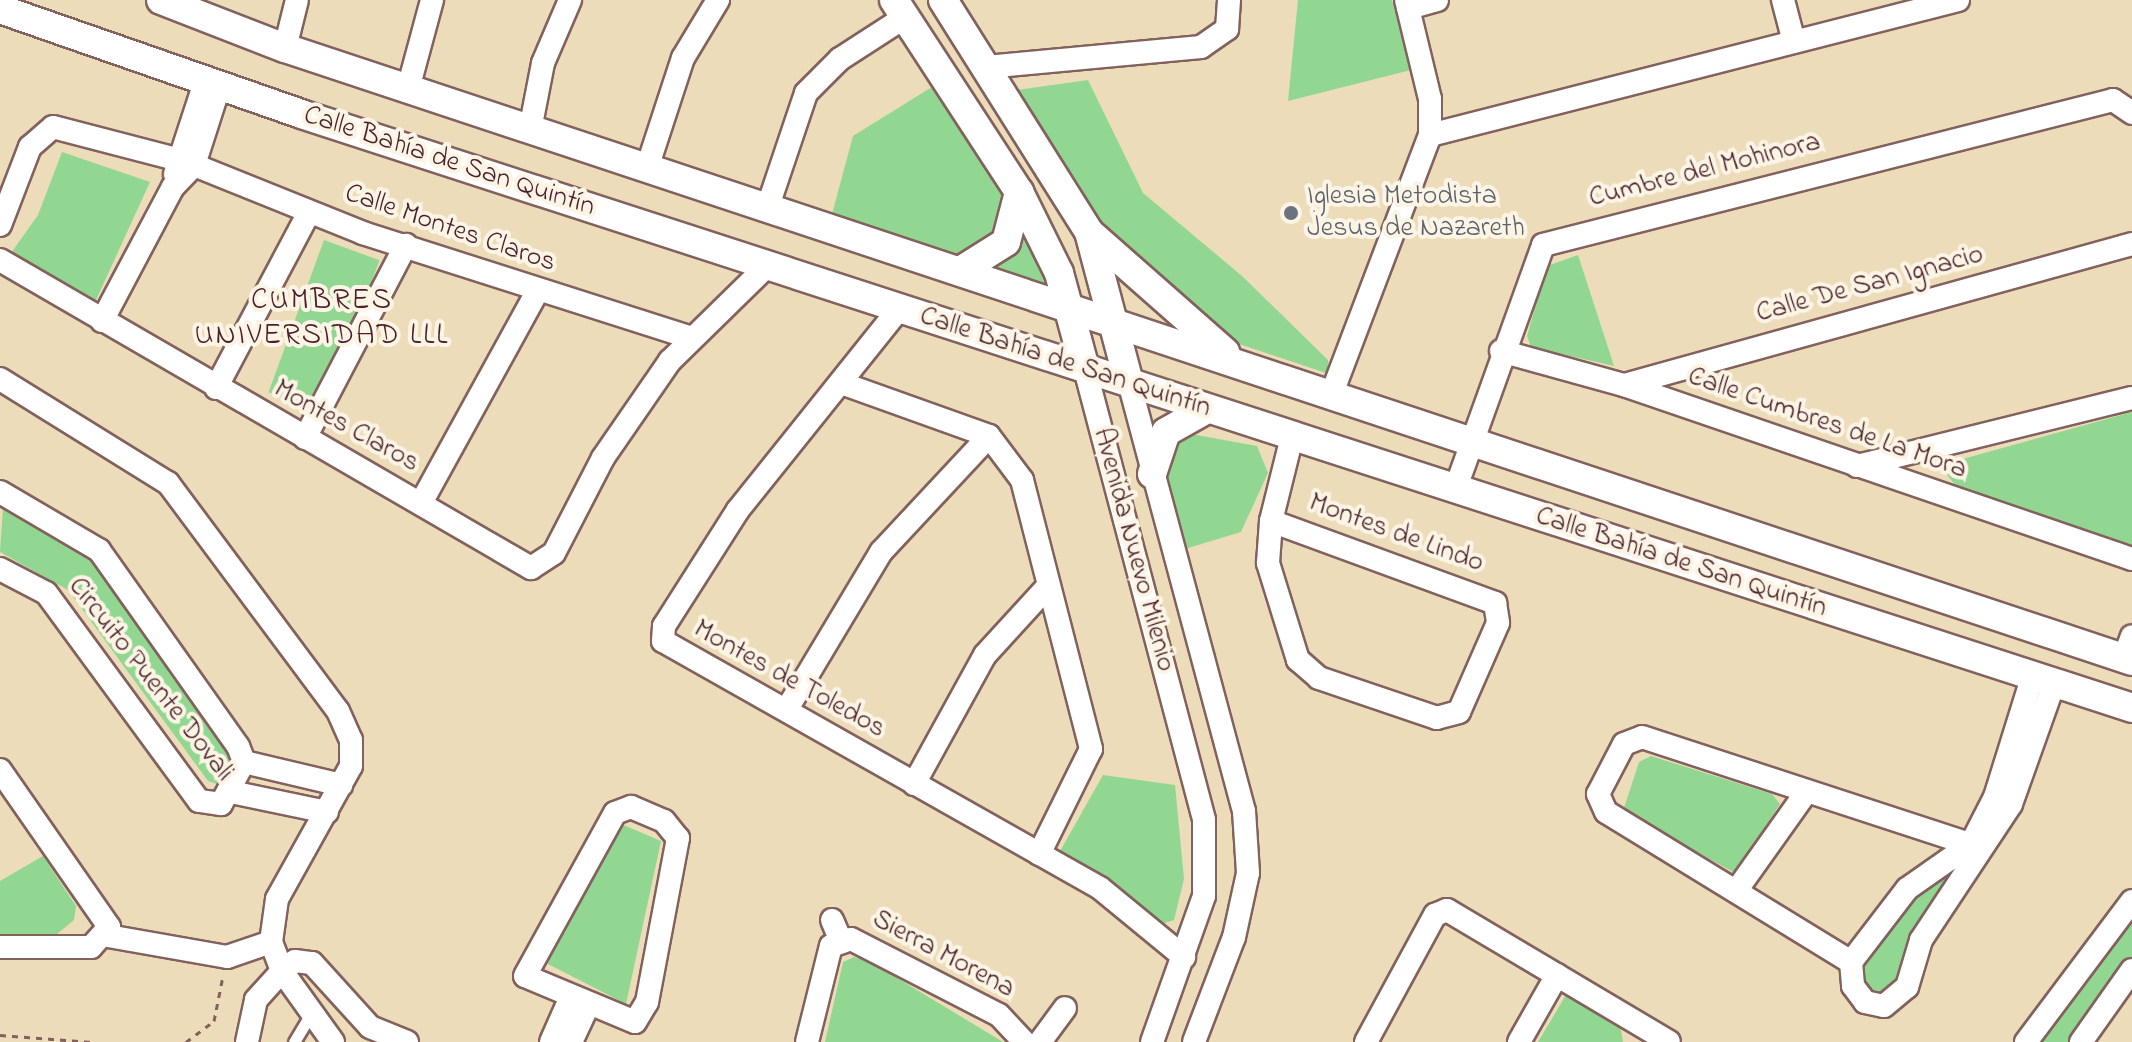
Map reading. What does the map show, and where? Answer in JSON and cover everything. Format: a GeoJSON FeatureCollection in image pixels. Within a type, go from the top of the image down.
{"type":"FeatureCollection","features":[{"type":"Feature","properties":{"kind":"street","name":"Calle Bahía de San Quintín"},"geometry":{"type":"LineString","coordinates":[[161,0],[285,48],[1072,310],[1118,320],[1471,443],[2129,652]]}},
{"type":"Feature","properties":{"kind":"street"},"geometry":{"type":"LineString","coordinates":[[285,48],[297,0]]}},
{"type":"Feature","properties":{"kind":"street"},"geometry":{"type":"LineString","coordinates":[[408,89],[432,0]]}},
{"type":"Feature","properties":{"kind":"street"},"geometry":{"type":"LineString","coordinates":[[530,130],[543,63],[570,0]]}},
{"type":"Feature","properties":{"kind":"street"},"geometry":{"type":"LineString","coordinates":[[647,168],[683,58],[718,0]]}},
{"type":"Feature","properties":{"kind":"street","name":"Avenida Nuevo Milenio"},"geometry":{"type":"LineString","coordinates":[[943,0],[1089,232],[1118,320],[1129,382],[1152,474],[1244,811],[1242,899],[1194,1042]]}},
{"type":"Feature","properties":{"kind":"street"},"geometry":{"type":"LineString","coordinates":[[986,67],[1201,47],[1227,29],[1229,0]]}},
{"type":"Feature","properties":{"kind":"street"},"geometry":{"type":"LineString","coordinates":[[1332,393],[1430,135],[1430,99],[1407,4],[1437,0]]}},
{"type":"Feature","properties":{"kind":"street"},"geometry":{"type":"LineString","coordinates":[[1783,0],[1794,42]]}},
{"type":"Feature","properties":{"kind":"street"},"geometry":{"type":"LineString","coordinates":[[1430,135],[1958,0]]}},
{"type":"Feature","properties":{"kind":"street","name":"Calle Bahía de San Quintín"},"geometry":{"type":"LineString","coordinates":[[0,9],[212,84],[767,266],[2132,708]]}},
{"type":"Feature","properties":{"kind":"street"},"geometry":{"type":"LineString","coordinates":[[767,209],[806,93],[840,59],[900,9]]}},
{"type":"Feature","properties":{"kind":"street","name":"Avenida Nuevo Milenio"},"geometry":{"type":"LineString","coordinates":[[900,9],[1019,192],[1072,310],[1204,820],[1204,896],[1152,1042]]}},
{"type":"Feature","properties":{"kind":"street"},"geometry":{"type":"LineString","coordinates":[[102,321],[185,162],[212,84]]}},
{"type":"Feature","properties":{"kind":"street","name":"Cumbre del Mohinora"},"geometry":{"type":"LineString","coordinates":[[1455,490],[1534,254],[1549,242],[2113,100],[2132,113]]}},
{"type":"Feature","properties":{"kind":"street","name":"Calle Montes Claros"},"geometry":{"type":"LineString","coordinates":[[0,225],[30,147],[53,127],[185,162],[309,212],[538,290],[692,338]]}},
{"type":"Feature","properties":{"kind":"street"},"geometry":{"type":"LineString","coordinates":[[960,271],[1006,242],[1019,192]]}},
{"type":"Feature","properties":{"kind":"street"},"geometry":{"type":"LineString","coordinates":[[216,388],[309,212]]}},
{"type":"Feature","properties":{"kind":"street"},"geometry":{"type":"LineString","coordinates":[[1089,232],[1237,363]]}},
{"type":"Feature","properties":{"kind":"street","name":"Calle De San Ignacio"},"geometry":{"type":"LineString","coordinates":[[1624,385],[2132,244]]}},
{"type":"Feature","properties":{"kind":"street"},"geometry":{"type":"LineString","coordinates":[[305,438],[406,245]]}},
{"type":"Feature","properties":{"kind":"street","name":"Montes Claros"},"geometry":{"type":"LineString","coordinates":[[0,260],[216,388],[421,503],[521,566],[539,566],[554,553],[603,458],[692,338]]}},
{"type":"Feature","properties":{"kind":"street"},"geometry":{"type":"LineString","coordinates":[[692,338],[767,266]]}},
{"type":"Feature","properties":{"kind":"street"},"geometry":{"type":"LineString","coordinates":[[421,503],[538,290]]}},
{"type":"Feature","properties":{"kind":"street","name":"Montes de Toledos"},"geometry":{"type":"LineString","coordinates":[[899,309],[738,510],[663,632],[673,651],[787,709],[1100,888],[1184,957]]}},
{"type":"Feature","properties":{"kind":"street","name":"Calle Cumbres de La Mora"},"geometry":{"type":"LineString","coordinates":[[1501,351],[1624,385],[2132,559]]}},
{"type":"Feature","properties":{"kind":"street"},"geometry":{"type":"LineString","coordinates":[[0,379],[168,483],[338,711],[351,740],[341,785],[277,899],[271,942],[282,971],[309,1017],[333,1042]]}},
{"type":"Feature","properties":{"kind":"street"},"geometry":{"type":"LineString","coordinates":[[841,383],[989,436],[1022,480],[1091,749],[1039,854]]}},
{"type":"Feature","properties":{"kind":"street"},"geometry":{"type":"LineString","coordinates":[[1856,466],[2132,398]]}},
{"type":"Feature","properties":{"kind":"street"},"geometry":{"type":"LineString","coordinates":[[1152,474],[1166,432],[1207,409]]}},
{"type":"Feature","properties":{"kind":"street"},"geometry":{"type":"LineString","coordinates":[[787,709],[881,552],[989,436]]}},
{"type":"Feature","properties":{"kind":"street","name":"Montes de Lindo"},"geometry":{"type":"LineString","coordinates":[[1271,521],[1495,603],[1498,623],[1459,712],[1437,718],[1303,667],[1268,563],[1271,521],[1292,437]]}},
{"type":"Feature","properties":{"kind":"street","name":"Circuito Puente Dovali"},"geometry":{"type":"LineString","coordinates":[[0,492],[99,550],[244,762],[231,792],[209,807],[199,801],[67,616],[46,593],[0,569]]}},
{"type":"Feature","properties":{"kind":"street"},"geometry":{"type":"LineString","coordinates":[[914,784],[985,655],[1047,587]]}},
{"type":"Feature","properties":{"kind":"street"},"geometry":{"type":"LineString","coordinates":[[1977,846],[1907,889],[1851,962],[1853,986],[1865,1002],[1884,1006],[1900,997],[1921,940],[1977,846],[2043,679]]}},
{"type":"Feature","properties":{"kind":"street"},"geometry":{"type":"LineString","coordinates":[[1851,962],[1602,807],[1598,794],[1624,744],[1642,737],[1805,794],[1977,846]]}},
{"type":"Feature","properties":{"kind":"street"},"geometry":{"type":"LineString","coordinates":[[244,762],[341,785]]}},
{"type":"Feature","properties":{"kind":"street"},"geometry":{"type":"LineString","coordinates":[[4,781],[109,927],[108,936]]}},
{"type":"Feature","properties":{"kind":"street"},"geometry":{"type":"LineString","coordinates":[[231,792],[327,812]]}},
{"type":"Feature","properties":{"kind":"street"},"geometry":{"type":"LineString","coordinates":[[1736,891],[1805,794]]}},
{"type":"Feature","properties":{"kind":"street"},"geometry":{"type":"LineString","coordinates":[[622,807],[664,821],[678,838],[647,1002],[635,1022],[579,1003],[530,980],[525,969],[622,807]]}},
{"type":"Feature","properties":{"kind":"street"},"geometry":{"type":"LineString","coordinates":[[2026,1042],[2132,901]]}},
{"type":"Feature","properties":{"kind":"street"},"geometry":{"type":"LineString","coordinates":[[1366,1042],[1443,910],[1557,975],[1638,1034],[1669,1042]]}},
{"type":"Feature","properties":{"kind":"street","name":"Sierra Morena"},"geometry":{"type":"LineString","coordinates":[[807,1042],[825,960],[836,930],[999,1015],[1024,1042]]}},
{"type":"Feature","properties":{"kind":"street"},"geometry":{"type":"LineString","coordinates":[[0,947],[91,947],[108,936],[227,957],[271,942]]}},
{"type":"Feature","properties":{"kind":"street"},"geometry":{"type":"LineString","coordinates":[[247,1042],[256,1000],[295,961],[312,963],[370,1027],[407,1042]]}},
{"type":"Feature","properties":{"kind":"street"},"geometry":{"type":"LineString","coordinates":[[2081,1042],[2132,970]]}},
{"type":"Feature","properties":{"kind":"street"},"geometry":{"type":"LineString","coordinates":[[1519,1042],[1557,975]]}},
{"type":"Feature","properties":{"kind":"street"},"geometry":{"type":"LineString","coordinates":[[551,1042],[579,1003]]}},
{"type":"Feature","properties":{"kind":"street"},"geometry":{"type":"LineString","coordinates":[[571,1042],[579,1003]]}},
{"type":"Feature","properties":{"kind":"street"},"geometry":{"type":"LineString","coordinates":[[1040,1042],[1065,1008]]}},
{"type":"Feature","properties":{"kind":"lane"},"geometry":{"type":"LineString","coordinates":[[294,1042],[309,1017]]}},
{"type":"Feature","properties":{"kind":"path"},"geometry":{"type":"LineString","coordinates":[[186,1042],[214,1021],[227,957]]}},
{"type":"Feature","properties":{"kind":"path"},"geometry":{"type":"LineString","coordinates":[[0,1035],[92,1042]]}},
{"type":"Feature","properties":{"kind":"green space"},"geometry":{"type":"Polygon","coordinates":[[[1298,0],[1392,0],[1411,70],[1288,101],[1298,0]]]}},
{"type":"Feature","properties":{"kind":"green space"},"geometry":{"type":"Polygon","coordinates":[[[948,77],[1064,307],[828,229],[853,136],[948,77]]]}},
{"type":"Feature","properties":{"kind":"green space"},"geometry":{"type":"Polygon","coordinates":[[[1088,80],[1143,193],[1242,276],[1328,360],[1329,374],[1236,343],[1111,237],[1017,90],[1088,80]]]}},
{"type":"Feature","properties":{"kind":"green space"},"geometry":{"type":"Polygon","coordinates":[[[62,152],[150,182],[91,311],[11,253],[38,215],[62,152]]]}},
{"type":"Feature","properties":{"kind":"green space"},"geometry":{"type":"Polygon","coordinates":[[[324,240],[379,260],[324,412],[269,392],[324,240]]]}},
{"type":"Feature","properties":{"kind":"green space"},"geometry":{"type":"Polygon","coordinates":[[[1578,255],[1614,366],[1531,347],[1527,336],[1547,266],[1578,255]]]}},
{"type":"Feature","properties":{"kind":"green space"},"geometry":{"type":"Polygon","coordinates":[[[2132,412],[2132,546],[1957,487],[1947,475],[1959,460],[2132,412]]]}},
{"type":"Feature","properties":{"kind":"green space"},"geometry":{"type":"Polygon","coordinates":[[[1191,434],[1257,446],[1268,473],[1241,532],[1185,549],[1166,474],[1178,440],[1191,434]]]}},
{"type":"Feature","properties":{"kind":"green space"},"geometry":{"type":"Polygon","coordinates":[[[3,507],[95,561],[234,756],[235,768],[220,785],[208,781],[68,590],[0,552],[3,507]]]}},
{"type":"Feature","properties":{"kind":"green space"},"geometry":{"type":"Polygon","coordinates":[[[1651,756],[1772,794],[1780,804],[1735,873],[1623,811],[1639,762],[1651,756]]]}},
{"type":"Feature","properties":{"kind":"green space"},"geometry":{"type":"Polygon","coordinates":[[[1103,775],[1175,785],[1184,879],[1174,920],[1159,925],[1059,853],[1103,775]]]}},
{"type":"Feature","properties":{"kind":"green space"},"geometry":{"type":"Polygon","coordinates":[[[619,823],[661,841],[626,1004],[546,963],[619,823]]]}},
{"type":"Feature","properties":{"kind":"green space"},"geometry":{"type":"Polygon","coordinates":[[[43,856],[76,906],[74,920],[51,939],[0,934],[0,881],[43,856]]]}},
{"type":"Feature","properties":{"kind":"green space"},"geometry":{"type":"Polygon","coordinates":[[[1962,862],[1909,940],[1903,978],[1877,1001],[1856,976],[1863,964],[1908,901],[1962,862]]]}},
{"type":"Feature","properties":{"kind":"green space"},"geometry":{"type":"Polygon","coordinates":[[[2132,917],[2132,958],[2072,1042],[2042,1042],[2132,917]]]}},
{"type":"Feature","properties":{"kind":"green space"},"geometry":{"type":"Polygon","coordinates":[[[854,957],[869,961],[1003,1042],[825,1042],[843,962],[854,957]]]}},
{"type":"Feature","properties":{"kind":"green space"},"geometry":{"type":"Polygon","coordinates":[[[1566,995],[1620,1025],[1623,1042],[1538,1042],[1566,995]]]}},
{"type":"Feature","properties":{"kind":"place","name":"Iglesia Metodista Jesus de Nazareth"},"geometry":{"type":"Point","coordinates":[1291,213]}},
{"type":"Feature","properties":{"kind":"district","name":"CUMBRES UNIVERSIDAD LLL"},"geometry":{"type":"Point","coordinates":[322,318]}}]}
